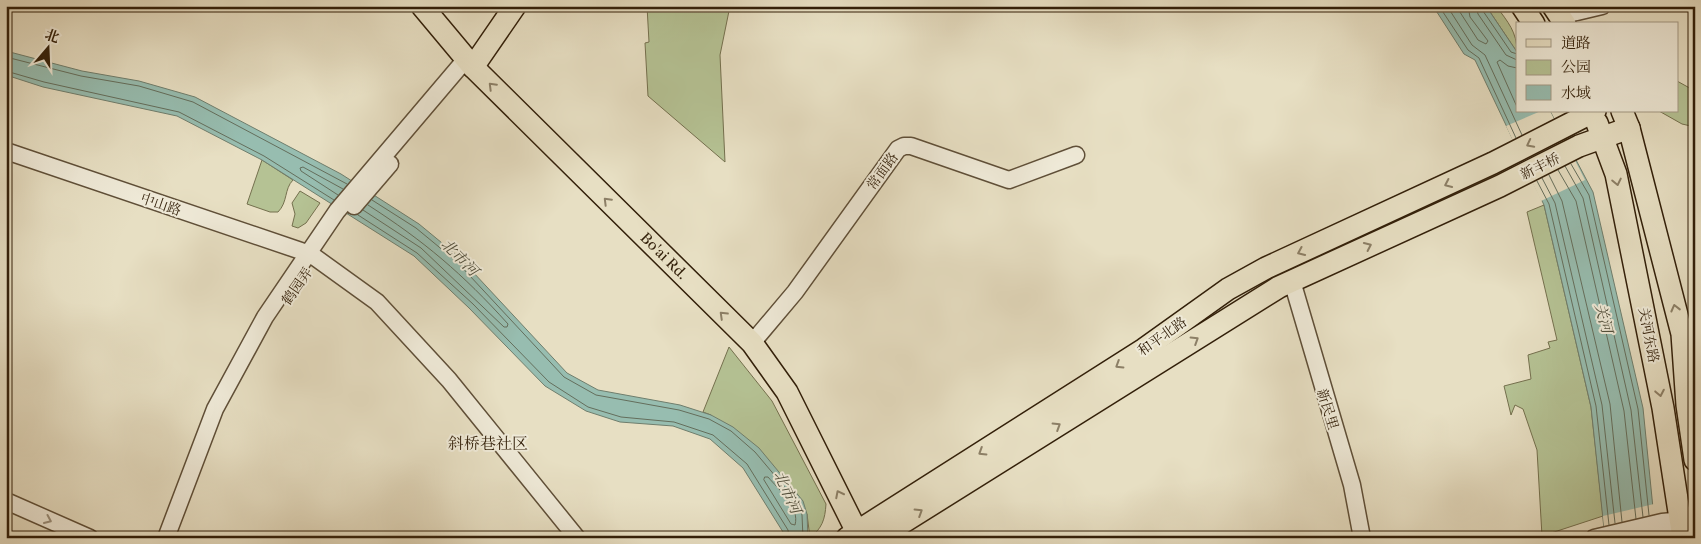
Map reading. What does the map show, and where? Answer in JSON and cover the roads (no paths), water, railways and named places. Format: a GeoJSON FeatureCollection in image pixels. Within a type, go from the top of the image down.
{"type":"FeatureCollection","features":[{"type":"Feature","properties":{"kind":"main road","name":"Bo'ai Rd."},"geometry":{"type":"LineString","coordinates":[[422,6],[469,63],[752,343],[787,392],[853,536]]}},
{"type":"Feature","properties":{"kind":"main road"},"geometry":{"type":"LineString","coordinates":[[469,63],[502,6]]}},
{"type":"Feature","properties":{"kind":"main road"},"geometry":{"type":"LineString","coordinates":[[469,63],[515,6]]}},
{"type":"Feature","properties":{"kind":"main road"},"geometry":{"type":"LineString","coordinates":[[1522,6],[1533,22]]}},
{"type":"Feature","properties":{"kind":"main road","name":"新丰桥"},"geometry":{"type":"LineString","coordinates":[[1492,163],[1593,112]]}},
{"type":"Feature","properties":{"kind":"main road","name":"关河东路"},"geometry":{"type":"LineString","coordinates":[[1593,112],[1618,183],[1663,408],[1677,528]]}},
{"type":"Feature","properties":{"kind":"main road"},"geometry":{"type":"LineString","coordinates":[[1625,119],[1682,334],[1687,405],[1695,460]]}},
{"type":"Feature","properties":{"kind":"main road","name":"新丰桥"},"geometry":{"type":"LineString","coordinates":[[1500,186],[1602,136],[1625,119]]}},
{"type":"Feature","properties":{"kind":"main road","name":"和平北路"},"geometry":{"type":"LineString","coordinates":[[853,536],[1144,349],[1228,289],[1266,268],[1492,163]]}},
{"type":"Feature","properties":{"kind":"main road","name":"和平北路"},"geometry":{"type":"LineString","coordinates":[[878,538],[1279,287],[1500,186]]}},
{"type":"Feature","properties":{"kind":"street"},"geometry":{"type":"LineString","coordinates":[[1560,15],[1602,6]]}},
{"type":"Feature","properties":{"kind":"street","name":"鹤园弄"},"geometry":{"type":"LineString","coordinates":[[174,538],[227,404],[272,320],[341,214],[367,181],[469,63]]}},
{"type":"Feature","properties":{"kind":"street","name":"常面路"},"geometry":{"type":"LineString","coordinates":[[752,343],[795,292],[898,149],[904,146],[911,146],[1009,180],[1076,154]]}},
{"type":"Feature","properties":{"kind":"street","name":"中山路"},"geometry":{"type":"LineString","coordinates":[[6,151],[312,256],[377,302],[449,380],[578,538]]}},
{"type":"Feature","properties":{"kind":"street","name":"鹤园弄"},"geometry":{"type":"LineString","coordinates":[[166,538],[219,402],[265,317],[312,256]]}},
{"type":"Feature","properties":{"kind":"street","name":"新民里"},"geometry":{"type":"LineString","coordinates":[[1292,281],[1352,486],[1362,538]]}},
{"type":"Feature","properties":{"kind":"street"},"geometry":{"type":"LineString","coordinates":[[6,501],[90,538]]}},
{"type":"Feature","properties":{"kind":"street"},"geometry":{"type":"LineString","coordinates":[[1594,538],[1677,528]]}},
{"type":"Feature","properties":{"kind":"water","name":"关河"},"geometry":{"type":"Polygon","coordinates":[[[1433,6],[1486,6],[1516,51],[1516,112],[1551,112],[1593,192],[1643,408],[1656,538],[1605,538],[1591,407],[1544,205],[1475,60],[1464,54],[1433,6]]]}},
{"type":"Feature","properties":{"kind":"water","name":"北市河"},"geometry":{"type":"Polygon","coordinates":[[[6,51],[82,71],[139,81],[195,97],[341,174],[419,224],[459,257],[567,373],[598,390],[680,405],[711,415],[733,427],[759,448],[803,501],[807,514],[808,538],[784,538],[783,532],[743,468],[710,439],[673,426],[620,422],[586,411],[545,386],[469,308],[414,256],[262,160],[177,116],[43,87],[6,75],[6,51]]]}},
{"type":"Feature","properties":{"kind":"district","name":"斜桥巷社区"},"geometry":{"type":"Point","coordinates":[488,443]}}]}
